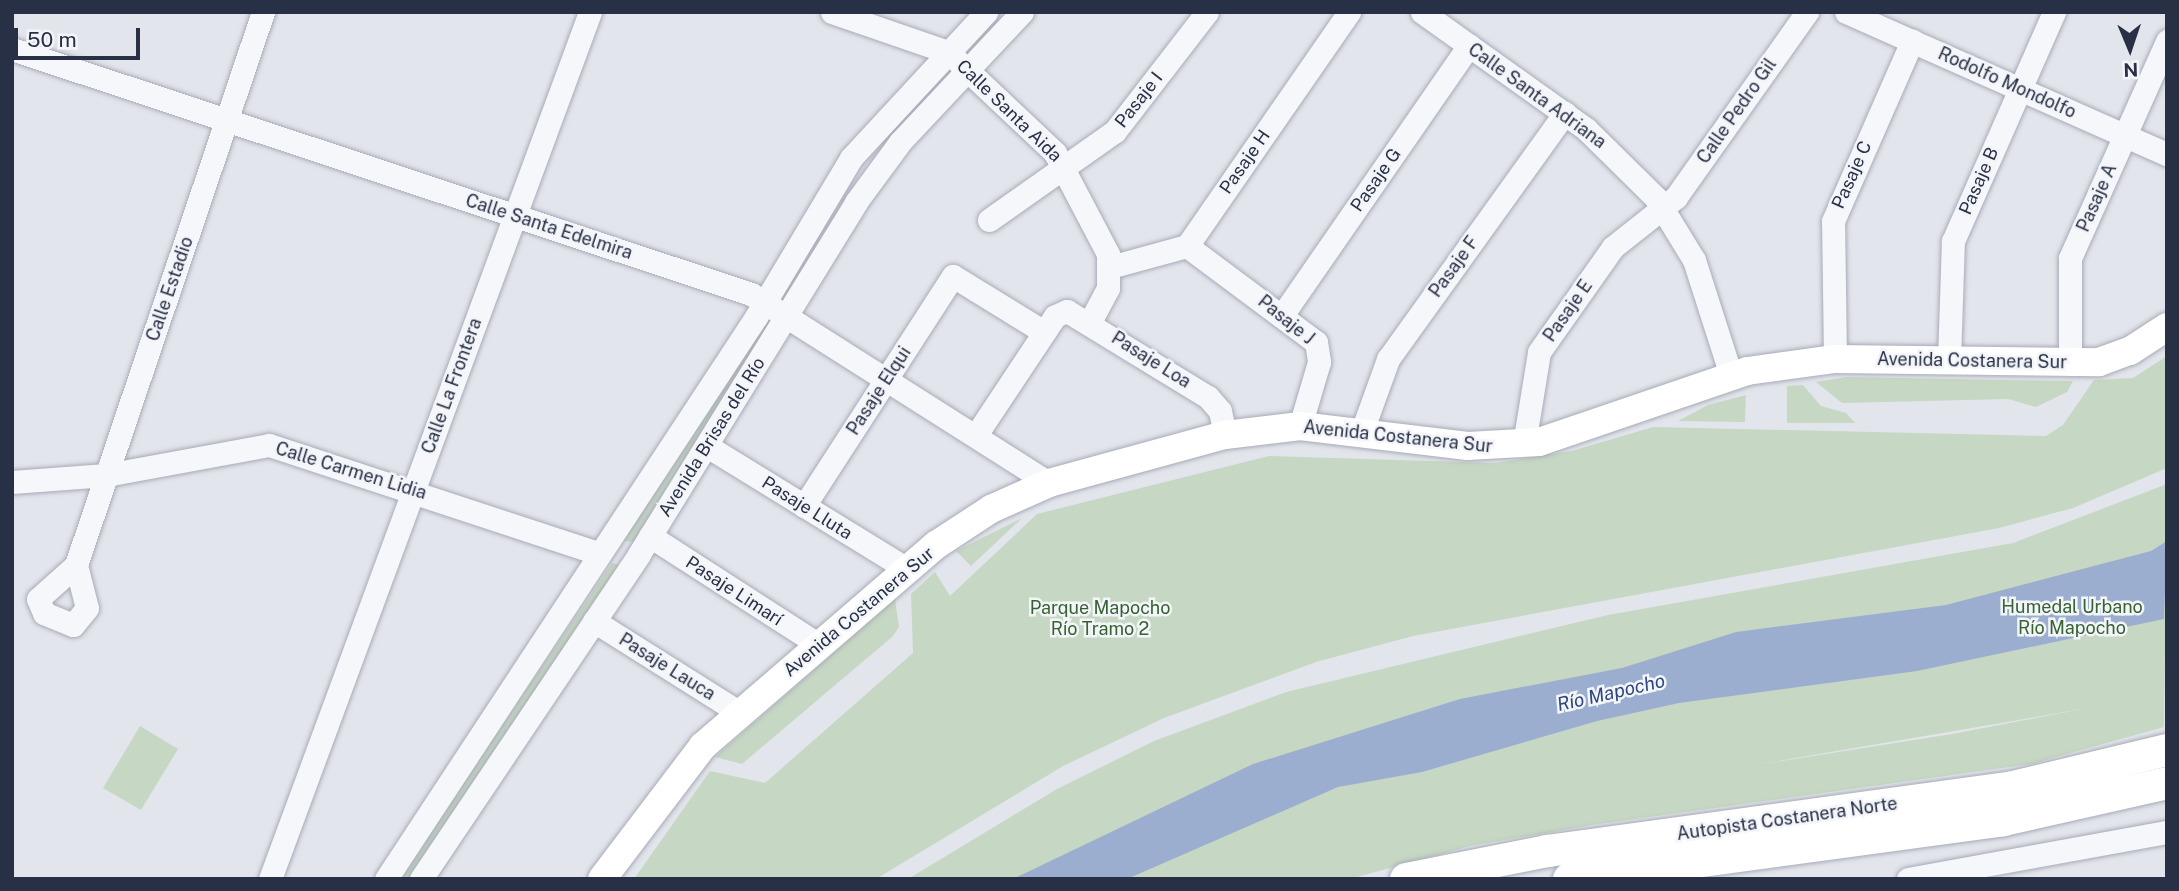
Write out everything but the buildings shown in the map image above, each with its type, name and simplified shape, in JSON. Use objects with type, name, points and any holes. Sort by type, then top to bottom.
[{"type":"highway","name":"Autopista Costanera Norte","points":[[1406,879],[1548,851],[2002,789],[2167,750]]},
{"type":"highway","name":"Autopista Costanera Norte","points":[[1569,879],[2003,820],[2166,783]]},
{"type":"main road","name":"Avenida Costanera Sur","points":[[602,879],[680,770],[740,713],[907,569],[972,520],[1049,483],[1225,435],[1300,426],[1362,431],[1468,446],[1524,444],[1731,375],[1835,359],[2070,364],[2115,358],[2167,327]]},
{"type":"street","name":"Calle Estadio","points":[[76,565],[263,12]]},
{"type":"street","name":"Calle La Frontera","points":[[270,879],[590,12]]},
{"type":"street","name":"Calle Santa Aida","points":[[832,12],[948,51],[969,70],[1065,165],[1110,267]]},
{"type":"street","name":"Avenida Brisas del Río","points":[[386,879],[765,300],[851,158],[986,12]]},
{"type":"street","name":"Avenida Brisas del Río","points":[[421,879],[650,536],[879,170],[1022,12]]},
{"type":"street","name":"Pasaje I","points":[[989,220],[1122,124],[1206,12]]},
{"type":"street","name":"Pasaje H","points":[[1187,246],[1349,12]]},
{"type":"street","name":"Calle Santa Adriana","points":[[1422,12],[1565,113],[1626,164],[1665,209],[1698,269],[1731,375]]},
{"type":"street","name":"Calle Pedro Gil","points":[[1665,209],[1807,12]]},
{"type":"street","name":"Rodolfo Mondolfo","points":[[1846,12],[2167,154]]},
{"type":"street","name":"Pasaje B","points":[[1949,360],[1954,241],[2054,12]]},
{"type":"street","name":"Pasaje C","points":[[1835,359],[1833,220],[1912,41]]},
{"type":"street","name":"Pasaje A","points":[[2070,364],[2069,264],[2167,41]]},
{"type":"street","name":"Pasaje G","points":[[1283,314],[1469,45]]},
{"type":"street","name":"Calle Santa Edelmira","points":[[12,48],[765,300],[978,432],[1049,483]]},
{"type":"street","name":"Pasaje F","points":[[1362,431],[1388,359],[1565,113]]},
{"type":"street","name":"Pasaje E","points":[[1524,444],[1539,352],[1613,247],[1665,209]]},
{"type":"street","points":[[1090,322],[1108,288],[1110,267],[1187,246]]},
{"type":"street","name":"Pasaje J","points":[[1187,246],[1312,337],[1320,355],[1300,426]]},
{"type":"street","name":"Pasaje Loa","points":[[953,276],[1050,324],[1068,311],[1090,322],[1208,397],[1220,411],[1225,435]]},
{"type":"street","name":"Pasaje Elqui","points":[[804,506],[953,276]]},
{"type":"street","points":[[978,432],[1050,324]]},
{"type":"street","name":"Calle Carmen Lidia","points":[[12,482],[106,475],[269,445],[414,490],[600,554]]},
{"type":"street","name":"Pasaje Lluta","points":[[707,446],[907,569]]},
{"type":"street","name":"Pasaje Limarí","points":[[650,536],[819,645]]},
{"type":"street","name":"Pasaje Lauca","points":[[594,621],[740,713]]},
{"type":"street","points":[[1908,879],[2167,832]]},
{"type":"green space","points":[[763,316],[774,317],[634,542],[624,541]]},
{"type":"green space","name":"Parque Mapocho Río Tramo 2","points":[[2167,356],[2167,468],[2073,508],[1999,528],[1413,636],[1316,662],[1164,718],[1063,766],[876,879],[634,879],[710,771],[765,783],[913,653],[911,594],[935,572],[950,596],[1037,514],[1269,456],[1495,463],[1572,451],[1653,427],[2046,436],[2063,425],[2094,380],[2133,378]]},
{"type":"green space","points":[[1847,377],[2073,381],[2067,392],[2036,407],[2008,399],[1842,403],[1816,382]]},
{"type":"green space","points":[[1803,385],[1821,406],[1846,413],[1855,423],[1787,423],[1787,386]]},
{"type":"green space","points":[[1746,395],[1745,422],[1678,421],[1708,405]]},
{"type":"green space","name":"Humedal Urbano Río Mapocho","points":[[2167,484],[2164,727],[2031,764],[1592,825],[1470,846],[1350,879],[908,879],[1057,789],[1154,741],[1286,692],[1608,615],[2013,543]],"holes":[[[2093,707],[1952,734],[1749,766]]]},
{"type":"green space","points":[[1022,518],[971,566],[956,551]]},
{"type":"green space","points":[[612,563],[624,566],[417,879],[399,879]]},
{"type":"green space","points":[[895,599],[899,627],[892,637],[742,764],[715,757]]},
{"type":"green space","points":[[140,726],[178,749],[141,810],[103,788]]},
{"type":"water","name":"Río Mapocho","points":[[2167,541],[2164,619],[1917,671],[1679,703],[1597,721],[1422,772],[1338,787],[1127,879],[1013,879],[1253,764],[1460,699],[1622,668],[1736,632],[1946,605],[2151,551]]}]
